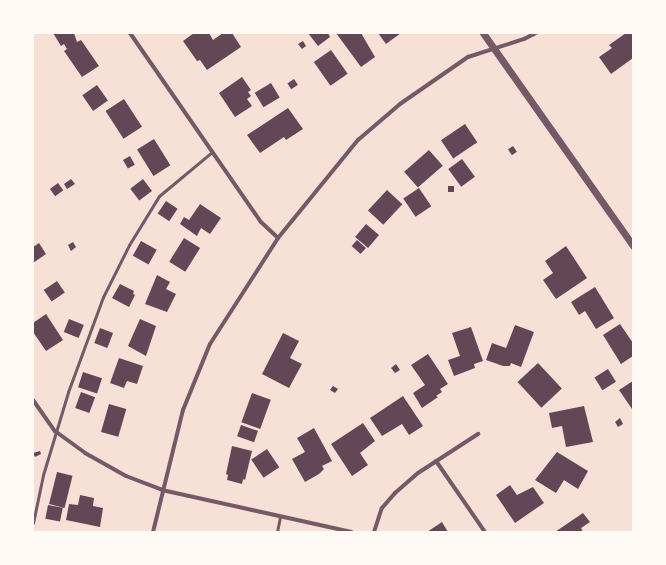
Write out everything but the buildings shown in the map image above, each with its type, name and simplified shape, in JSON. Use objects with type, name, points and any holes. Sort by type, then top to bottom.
[{"type":"street","points":[[130,33],[261,222],[278,238]]},
{"type":"street","points":[[483,33],[633,246]]},
{"type":"street","points":[[153,532],[162,490],[183,410],[210,344],[278,238],[358,140],[400,104],[468,57],[536,33]]},
{"type":"street","points":[[33,400],[56,431],[84,453],[126,476],[162,490],[351,532]]},
{"type":"street","points":[[374,532],[382,508],[395,493],[436,461],[478,434]]},
{"type":"street","points":[[436,461],[485,532]]},
{"type":"lane","points":[[33,523],[56,431],[103,297],[129,246],[159,196],[212,152]]},
{"type":"lane","points":[[277,532],[280,516]]}]
